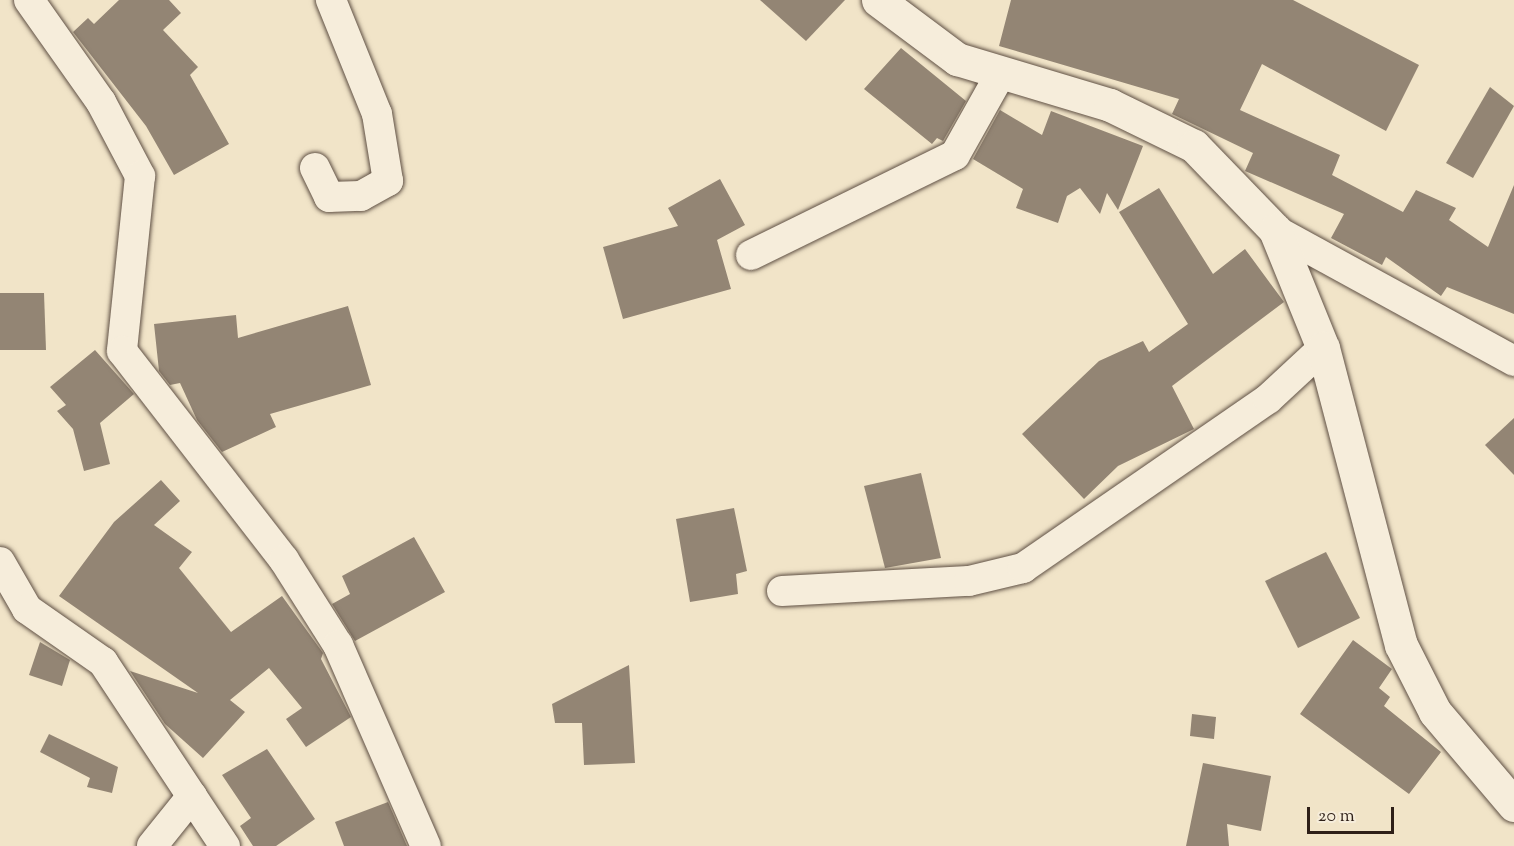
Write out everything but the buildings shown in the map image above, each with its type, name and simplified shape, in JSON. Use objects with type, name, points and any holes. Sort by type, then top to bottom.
[{"type":"street","points":[[29,0],[101,102],[140,176],[122,351],[284,560],[338,645],[426,846]]},
{"type":"street","points":[[315,168],[329,197],[361,196],[388,181],[377,114],[331,0]]},
{"type":"street","points":[[878,0],[957,59],[1110,105],[1194,146],[1275,230],[1514,361]]},
{"type":"street","points":[[751,255],[955,155],[1001,73]]},
{"type":"street","points":[[1275,230],[1323,348],[1401,645],[1435,712],[1514,806]]},
{"type":"street","points":[[782,591],[969,581],[1023,568],[1268,399],[1323,348]]},
{"type":"street","points":[[0,562],[14,608],[103,662],[225,846]]},
{"type":"street","points":[[152,846],[192,796]]}]
